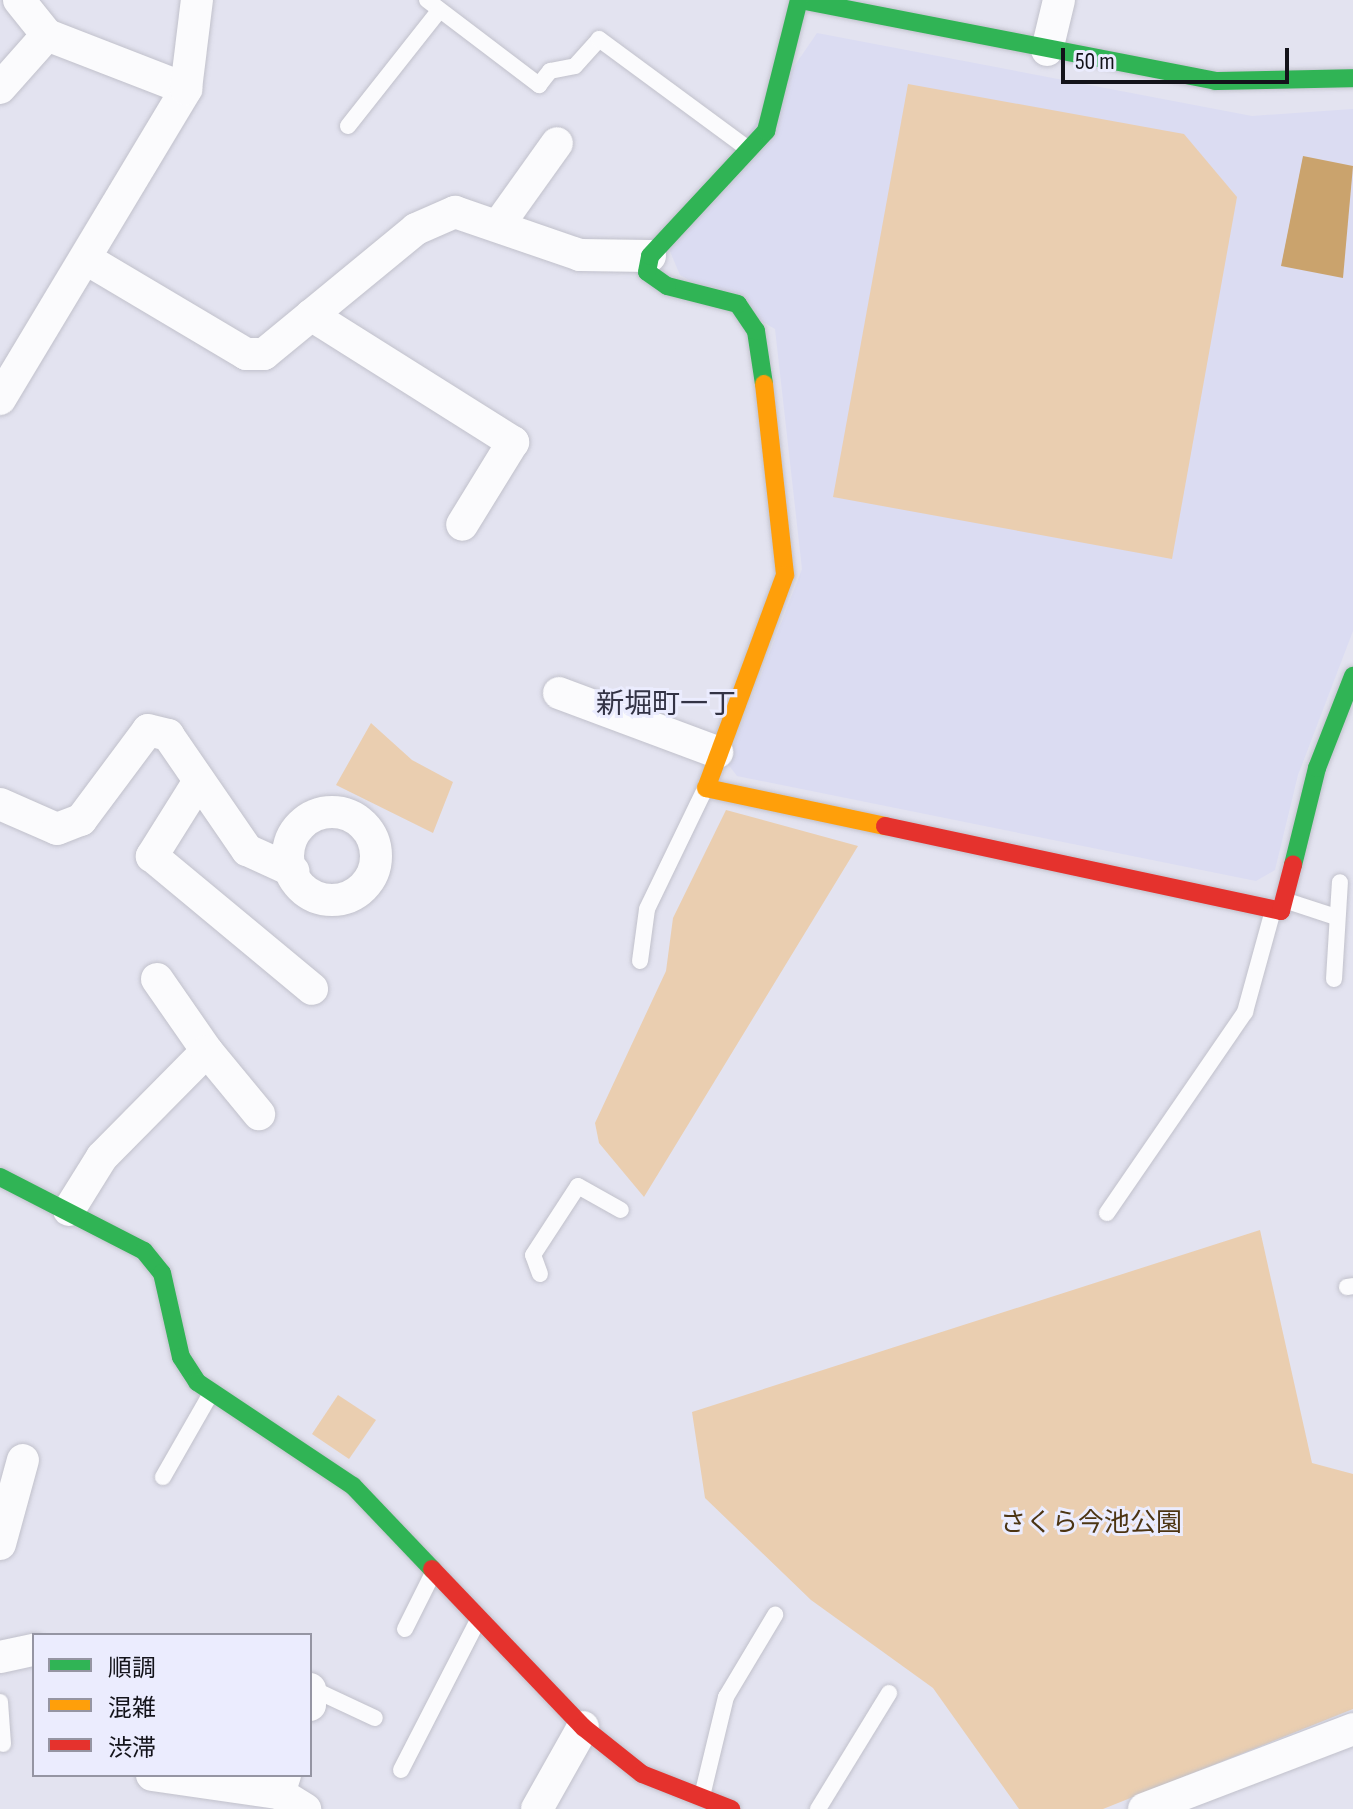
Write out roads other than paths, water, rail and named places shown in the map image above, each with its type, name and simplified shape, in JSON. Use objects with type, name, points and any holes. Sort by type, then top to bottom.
[{"type":"street","points":[[19,0],[47,35],[186,89]]},
{"type":"street","points":[[0,399],[88,260],[186,89],[197,0]]},
{"type":"street","points":[[1353,78],[1215,81],[1047,50],[905,11],[800,0],[766,131],[650,256],[647,272],[667,286],[738,304],[756,331],[787,545],[785,575],[706,788],[1278,904],[1317,768],[1353,676]]},
{"type":"street","points":[[1047,50],[1059,0]]},
{"type":"street","points":[[0,88],[47,35]]},
{"type":"street","points":[[500,223],[557,143]]},
{"type":"street","points":[[88,260],[246,354],[264,354],[416,229],[455,212],[500,223],[580,255],[650,256]]},
{"type":"street","points":[[311,315],[513,442],[462,525]]},
{"type":"street","points":[[559,693],[717,752]]},
{"type":"street","points":[[0,804],[57,829],[81,820],[148,730],[168,735],[247,850],[293,871]]},
{"type":"street","points":[[199,781],[152,856],[312,989]]},
{"type":"street","points":[[157,979],[207,1051],[259,1114]]},
{"type":"street","points":[[69,1210],[102,1157],[207,1051]]},
{"type":"street","points":[[1,1179],[69,1210],[144,1251],[162,1273],[181,1357],[211,1393],[353,1486],[482,1613],[583,1727],[642,1774],[731,1809]]},
{"type":"street","points":[[0,1544],[23,1460]]},
{"type":"street","points":[[0,1657],[32,1650]]},
{"type":"street","points":[[537,1809],[583,1727]]},
{"type":"street","points":[[1144,1809],[1353,1729]]},
{"type":"street","points":[[168,1777],[290,1792]]},
{"type":"lane","points":[[348,126],[432,4],[539,85],[550,71],[575,66],[599,39],[749,150]]},
{"type":"lane","points":[[640,961],[647,909],[706,788]]},
{"type":"lane","points":[[1334,979],[1340,882]]},
{"type":"lane","points":[[1107,1213],[1245,1012],[1278,904],[1336,917]]},
{"type":"lane","points":[[540,1274],[533,1255],[578,1186],[621,1210]]},
{"type":"lane","points":[[163,1477],[211,1393]]},
{"type":"lane","points":[[405,1629],[436,1568]]},
{"type":"lane","points":[[401,1770],[482,1613]]},
{"type":"lane","points":[[702,1798],[726,1697],[775,1615]]},
{"type":"lane","points":[[818,1809],[889,1693]]},
{"type":"lane","points":[[312,1695],[375,1718]]},
{"type":"lane","points":[[0,1702],[3,1744]]},
{"type":"district","name":"新堀町一丁","points":[[666,705]]},
{"type":"park label","name":"さくら今池公園","points":[[1091,1524]]}]
